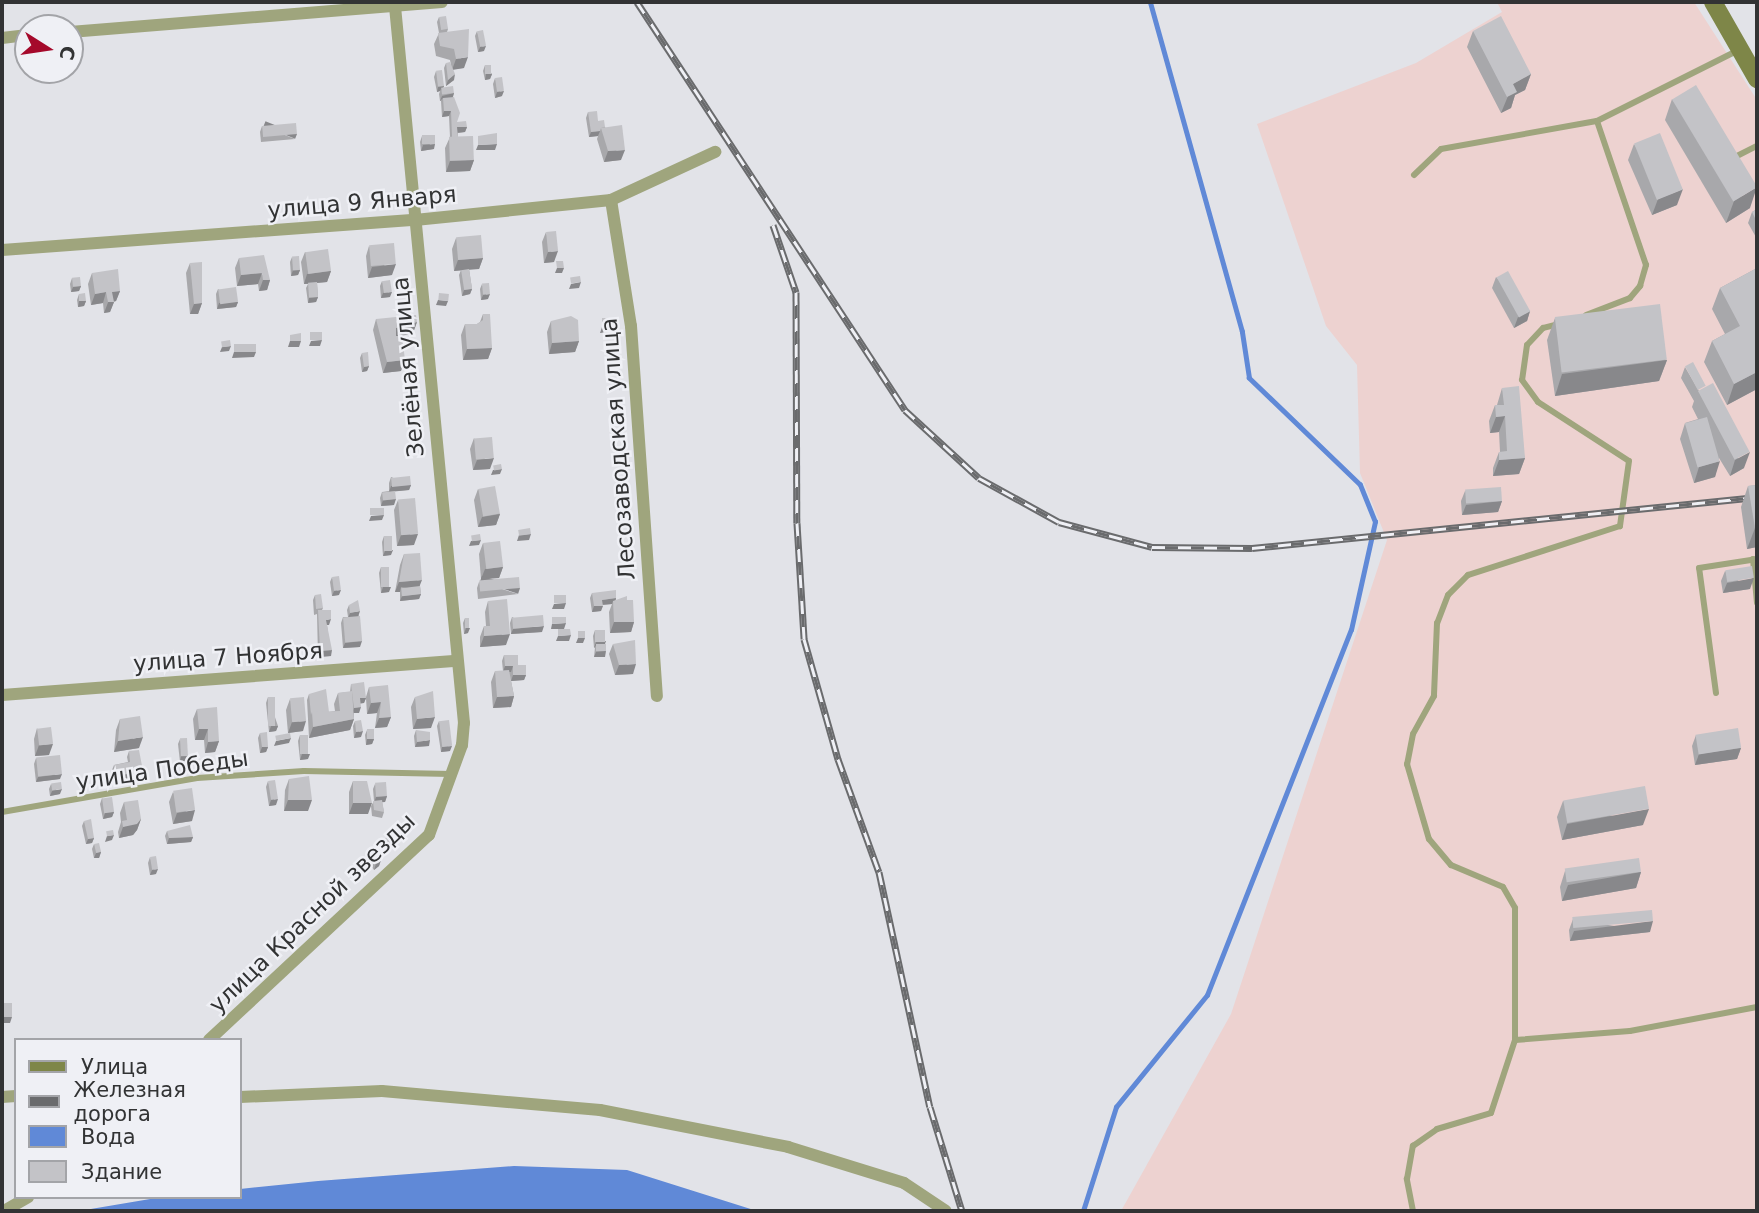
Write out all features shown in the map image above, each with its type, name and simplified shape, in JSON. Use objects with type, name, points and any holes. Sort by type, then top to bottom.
[{"type":"street","points":[[84,31],[442,2]]},
{"type":"street","points":[[1713,2],[1757,79]]},
{"type":"street","name":"Зелёная улица","points":[[394,7],[464,723]]},
{"type":"street","name":"улица 9 Января","points":[[2,250],[415,220],[611,200],[715,152]]},
{"type":"street","name":"Лесозаводская улица","points":[[611,200],[631,326],[657,696]]},
{"type":"street","name":"улица 7 Ноября","points":[[2,695],[457,661]]},
{"type":"street","name":"улица Красной звезды","points":[[211,1038],[429,835],[453,774],[464,723]]},
{"type":"street","points":[[242,1097],[382,1091],[600,1110],[788,1147],[904,1183],[946,1211]]},
{"type":"street","points":[[4,1211],[25,1199]]},
{"type":"lane","points":[[1413,175],[1441,149],[1523,131],[1597,121],[1741,50]]},
{"type":"lane","points":[[1578,318],[1630,298],[1645,276],[1646,265],[1597,121]]},
{"type":"lane","points":[[1731,159],[1757,146]]},
{"type":"lane","points":[[1413,1211],[1407,1179],[1413,1146],[1437,1129],[1491,1114],[1515,1040],[1515,908],[1503,887],[1451,865],[1429,839],[1407,764],[1413,734],[1434,696],[1437,623],[1448,596],[1468,575],[1620,526],[1629,461],[1538,402],[1522,380],[1527,345],[1543,328],[1567,321]]},
{"type":"lane","points":[[1716,693],[1699,568],[1755,559],[1757,603]]},
{"type":"lane","name":"улица Победы","points":[[2,812],[197,778],[304,771],[385,776],[453,774]]},
{"type":"lane","points":[[1515,1040],[1630,1031],[1757,1007]]},
{"type":"shaded area","points":[[1497,2],[1694,2],[1757,100],[1757,1211],[1121,1211],[1231,1014],[1387,540],[1360,473],[1357,365],[1326,326],[1257,124],[1416,63],[1502,12]]},
{"type":"water","points":[[514,1166],[627,1170],[757,1211],[79,1211],[150,1199],[242,1199],[242,1189]]},
{"type":"building","points":[[446,16],[448,29],[441,30],[439,17]]},
{"type":"building","points":[[1501,16],[1531,74],[1513,84],[1517,92],[1507,97],[1473,31]]},
{"type":"building","points":[[469,29],[468,57],[456,59],[454,49],[440,46],[438,33]]},
{"type":"building","points":[[483,30],[486,46],[480,47],[477,31]]},
{"type":"building","points":[[450,62],[455,74],[448,80],[446,63]]},
{"type":"building","points":[[485,65],[491,65],[491,74],[485,74]]},
{"type":"building","points":[[442,70],[444,86],[438,87],[436,71]]},
{"type":"building","points":[[502,77],[504,91],[497,92],[495,78]]},
{"type":"building","points":[[1696,85],[1757,187],[1733,201],[1672,99]]},
{"type":"building","points":[[453,86],[454,93],[442,95],[441,88]]},
{"type":"building","points":[[454,97],[460,113],[457,122],[466,121],[467,127],[457,127],[458,137],[452,137],[451,111],[444,111],[443,98]]},
{"type":"building","points":[[597,111],[598,121],[604,120],[605,127],[591,132],[588,112]]},
{"type":"building","points":[[296,123],[297,134],[263,137],[262,126]]},
{"type":"building","points":[[622,125],[625,150],[608,151],[601,128]]},
{"type":"building","points":[[497,133],[497,144],[478,145],[478,136]]},
{"type":"building","points":[[1660,133],[1683,190],[1657,200],[1634,143]]},
{"type":"building","points":[[422,135],[435,135],[435,144],[422,144]]},
{"type":"building","points":[[473,136],[474,160],[450,161],[449,137]]},
{"type":"building","points":[[1757,209],[1757,222],[1752,212]]},
{"type":"building","points":[[556,231],[558,251],[548,252],[546,232]]},
{"type":"building","points":[[481,235],[483,258],[458,260],[456,237]]},
{"type":"building","points":[[394,243],[396,264],[371,266],[369,245]]},
{"type":"building","points":[[328,249],[331,271],[308,274],[305,252]]},
{"type":"building","points":[[264,255],[270,280],[263,280],[262,273],[241,275],[239,258]]},
{"type":"building","points":[[292,256],[299,256],[300,270],[293,270]]},
{"type":"building","points":[[556,261],[563,261],[564,268],[557,268]]},
{"type":"building","points":[[202,262],[202,303],[194,304],[190,263]]},
{"type":"building","points":[[1757,268],[1757,372],[1734,384],[1712,341],[1740,326],[1720,288]]},
{"type":"building","points":[[118,269],[120,291],[112,292],[114,302],[108,302],[106,292],[95,294],[92,273]]},
{"type":"building","points":[[469,269],[472,289],[464,290],[461,270]]},
{"type":"building","points":[[1508,271],[1530,311],[1519,318],[1497,277]]},
{"type":"building","points":[[580,276],[581,282],[571,283],[570,278]]},
{"type":"building","points":[[80,277],[81,286],[73,287],[72,278]]},
{"type":"building","points":[[390,280],[392,292],[384,293],[382,281]]},
{"type":"building","points":[[317,282],[318,297],[309,298],[308,283]]},
{"type":"building","points":[[489,283],[490,294],[483,295],[482,284]]},
{"type":"building","points":[[236,287],[238,302],[220,304],[218,290]]},
{"type":"building","points":[[85,293],[86,301],[79,301],[79,294]]},
{"type":"building","points":[[439,293],[449,294],[448,301],[438,300]]},
{"type":"building","points":[[1660,304],[1667,360],[1562,373],[1555,317]]},
{"type":"building","points":[[483,314],[490,314],[492,348],[467,349],[465,324],[477,324],[483,320]]},
{"type":"building","points":[[416,315],[417,322],[396,328],[396,336],[402,336],[405,360],[387,362],[376,319]]},
{"type":"building","points":[[571,316],[578,320],[579,341],[552,343],[551,321]]},
{"type":"building","points":[[602,318],[611,318],[611,327],[602,327]]},
{"type":"building","points":[[310,332],[322,332],[322,340],[310,340]]},
{"type":"building","points":[[301,333],[301,341],[290,341],[290,335]]},
{"type":"building","points":[[230,340],[231,346],[222,347],[221,341]]},
{"type":"building","points":[[234,344],[256,344],[256,352],[234,352]]},
{"type":"building","points":[[368,352],[369,366],[364,367],[362,353]]},
{"type":"building","points":[[1693,362],[1706,386],[1698,390],[1685,366]]},
{"type":"building","points":[[1713,383],[1750,452],[1735,460],[1698,391]]},
{"type":"building","points":[[1519,386],[1525,458],[1499,460],[1499,452],[1507,451],[1505,416],[1496,417],[1495,405],[1504,405],[1502,388]]},
{"type":"building","points":[[1707,417],[1720,461],[1698,468],[1685,423]]},
{"type":"building","points":[[492,437],[494,458],[476,459],[474,439]]},
{"type":"building","points":[[501,464],[502,469],[494,470],[493,466]]},
{"type":"building","points":[[410,476],[411,485],[392,487],[391,478]]},
{"type":"building","points":[[1757,485],[1757,527],[1755,528],[1748,486]]},
{"type":"building","points":[[495,486],[500,514],[483,517],[478,489]]},
{"type":"building","points":[[1501,487],[1502,501],[1466,503],[1465,490]]},
{"type":"building","points":[[395,491],[396,499],[383,501],[382,493]]},
{"type":"building","points":[[415,498],[418,534],[401,535],[398,499]]},
{"type":"building","points":[[370,508],[384,508],[384,515],[370,515]]},
{"type":"building","points":[[530,528],[531,534],[519,536],[518,530]]},
{"type":"building","points":[[480,534],[481,540],[472,541],[471,535]]},
{"type":"building","points":[[384,536],[392,536],[392,551],[384,551]]},
{"type":"building","points":[[500,541],[503,567],[486,569],[483,543]]},
{"type":"building","points":[[420,553],[422,580],[399,582],[404,554]]},
{"type":"building","points":[[1752,566],[1754,578],[1727,582],[1725,570]]},
{"type":"building","points":[[381,567],[389,567],[389,587],[381,587]]},
{"type":"building","points":[[339,576],[341,590],[334,591],[332,577]]},
{"type":"building","points":[[519,577],[520,588],[480,591],[479,580]]},
{"type":"building","points":[[420,586],[421,594],[402,596],[401,588]]},
{"type":"building","points":[[616,590],[616,598],[602,600],[603,606],[594,606],[592,593]]},
{"type":"building","points":[[321,594],[323,608],[316,609],[315,595]]},
{"type":"building","points":[[554,595],[566,595],[566,603],[554,603]]},
{"type":"building","points":[[627,596],[627,600],[633,600],[634,622],[614,622],[613,601]]},
{"type":"building","points":[[507,599],[510,634],[484,636],[484,626],[490,626],[488,601]]},
{"type":"building","points":[[358,600],[360,611],[350,613],[349,605]]},
{"type":"building","points":[[318,610],[331,610],[331,619],[326,620],[332,650],[320,651]]},
{"type":"building","points":[[543,615],[544,626],[513,629],[512,618]]},
{"type":"building","points":[[360,616],[362,641],[345,642],[343,617]]},
{"type":"building","points":[[552,617],[566,617],[566,623],[552,624]]},
{"type":"building","points":[[465,618],[469,618],[469,628],[465,628]]},
{"type":"building","points":[[558,629],[570,629],[571,635],[558,636]]},
{"type":"building","points":[[595,630],[605,630],[605,642],[595,642]]},
{"type":"building","points":[[578,631],[585,631],[585,638],[578,638]]},
{"type":"building","points":[[635,640],[636,664],[619,665],[613,644]]},
{"type":"building","points":[[596,644],[606,644],[606,651],[596,651]]},
{"type":"building","points":[[504,655],[518,655],[518,665],[526,665],[526,675],[513,675],[513,666],[505,666]]},
{"type":"building","points":[[509,670],[514,696],[497,697],[495,671]]},
{"type":"building","points":[[364,682],[366,698],[360,698],[361,707],[354,708],[351,684]]},
{"type":"building","points":[[388,685],[391,717],[379,718],[381,702],[371,703],[369,687]]},
{"type":"building","points":[[326,689],[329,712],[312,712],[311,715],[309,694]]},
{"type":"building","points":[[352,691],[354,719],[313,727],[312,712],[340,711],[338,693]]},
{"type":"building","points":[[433,691],[435,717],[417,719],[415,697]]},
{"type":"building","points":[[268,697],[275,697],[275,726],[268,726]]},
{"type":"building","points":[[304,697],[306,721],[292,722],[290,698]]},
{"type":"building","points":[[217,707],[219,741],[208,742],[208,729],[199,729],[197,709]]},
{"type":"building","points":[[140,716],[143,737],[118,741],[120,719]]},
{"type":"building","points":[[361,720],[363,731],[356,732],[355,721]]},
{"type":"building","points":[[449,720],[452,746],[442,747],[439,721]]},
{"type":"building","points":[[51,727],[53,744],[39,746],[37,729]]},
{"type":"building","points":[[1738,728],[1741,748],[1699,754],[1696,735]]},
{"type":"building","points":[[367,729],[374,729],[374,739],[367,739]]},
{"type":"building","points":[[416,730],[430,732],[430,740],[417,742]]},
{"type":"building","points":[[267,732],[268,747],[262,747],[260,733]]},
{"type":"building","points":[[290,733],[291,738],[276,741],[275,736]]},
{"type":"building","points":[[300,735],[308,735],[308,754],[300,754]]},
{"type":"building","points":[[180,738],[187,738],[188,756],[181,756]]},
{"type":"building","points":[[139,750],[143,771],[116,776],[114,765],[130,762],[129,751]]},
{"type":"building","points":[[60,755],[62,774],[38,776],[36,758]]},
{"type":"building","points":[[309,776],[312,800],[288,800],[289,779]]},
{"type":"building","points":[[275,780],[278,799],[271,800],[268,781]]},
{"type":"building","points":[[353,781],[367,781],[372,803],[353,803]]},
{"type":"building","points":[[61,782],[62,789],[52,790],[51,783]]},
{"type":"building","points":[[386,782],[387,796],[376,797],[375,783]]},
{"type":"building","points":[[1645,786],[1649,809],[1567,823],[1563,800]]},
{"type":"building","points":[[192,788],[195,810],[176,812],[173,791]]},
{"type":"building","points":[[112,797],[114,812],[104,813],[102,798]]},
{"type":"building","points":[[138,800],[141,819],[137,824],[123,827],[122,821],[127,820],[124,802]]},
{"type":"building","points":[[382,800],[384,812],[374,810],[373,801]]},
{"type":"building","points":[[91,819],[94,838],[88,839],[84,821]]},
{"type":"building","points":[[190,825],[193,837],[169,838],[167,831]]},
{"type":"building","points":[[113,830],[114,835],[107,836],[106,831]]},
{"type":"building","points":[[387,837],[391,842],[385,846],[382,841]]},
{"type":"building","points":[[99,843],[101,852],[96,853],[94,844]]},
{"type":"building","points":[[377,855],[381,860],[376,863],[372,859]]},
{"type":"building","points":[[156,856],[158,869],[152,870],[150,857]]},
{"type":"building","points":[[1639,858],[1641,872],[1567,882],[1565,868]]},
{"type":"building","points":[[1652,910],[1653,921],[1573,928],[1572,917]]},
{"type":"building","points":[[3,1003],[12,1003],[12,1017],[2,1017]]},
{"type":"waterway","points":[[1083,1211],[1116,1107],[1207,995],[1351,630],[1375,522],[1360,485],[1249,378],[1242,332],[1150,2]]},
{"type":"railway","points":[[637,2],[905,410],[979,478],[1059,522],[1152,547],[1252,548],[1757,497]]},
{"type":"railway","points":[[773,225],[796,292],[797,523],[804,639],[838,759],[879,872],[930,1107],[962,1211]]}]
